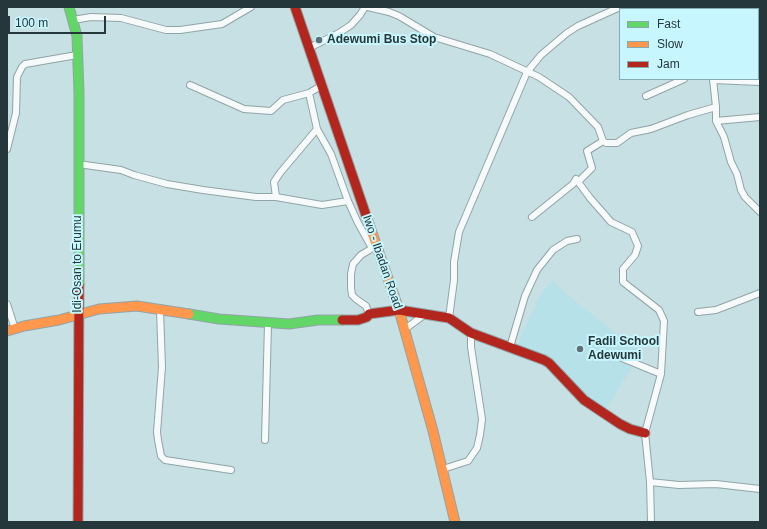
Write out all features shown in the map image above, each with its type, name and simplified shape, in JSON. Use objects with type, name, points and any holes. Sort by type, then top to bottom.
[{"type":"street","name":"Idi-Osan to Erumu","points":[[69,7],[77,36],[78,522]]},
{"type":"street","points":[[73,20],[91,17],[121,18],[166,30],[180,30],[222,24],[251,7]]},
{"type":"street","name":"Iwo - Ibadan Road","points":[[294,7],[309,48],[374,247],[405,329],[443,469],[455,522]]},
{"type":"street","points":[[309,48],[345,29],[367,7],[399,16],[434,37],[490,54],[539,77],[569,97],[598,127],[604,141],[609,143],[618,143],[631,133],[651,129],[688,115],[716,107]]},
{"type":"street","points":[[449,318],[454,280],[454,262],[459,232],[527,72],[541,55],[567,33],[578,26],[620,7]]},
{"type":"street","points":[[7,149],[16,113],[17,77],[22,67],[25,64],[77,55]]},
{"type":"street","points":[[646,96],[682,80]]},
{"type":"street","points":[[760,82],[713,80],[716,121],[724,137],[741,190],[745,197],[760,212]]},
{"type":"street","points":[[190,86],[244,109],[271,111],[283,100],[309,93],[321,86]]},
{"type":"street","points":[[309,93],[317,129],[331,154],[348,201],[358,223],[374,247],[361,255],[353,264],[351,274],[352,295],[366,306],[369,314]]},
{"type":"street","points":[[716,121],[760,117]]},
{"type":"street","points":[[276,197],[274,182],[317,129]]},
{"type":"street","points":[[576,179],[578,182],[592,168],[587,151],[604,141]]},
{"type":"street","points":[[78,164],[121,170],[167,184],[203,190],[256,197],[276,197],[322,205],[348,201]]},
{"type":"street","points":[[532,217],[573,184],[576,179]]},
{"type":"street","points":[[576,179],[611,222],[632,232],[638,246],[635,255],[623,269],[623,282],[659,310],[664,321],[661,374],[645,433],[650,482],[651,522]]},
{"type":"street","points":[[510,347],[525,296],[537,270],[554,250],[567,241],[577,239]]},
{"type":"street","points":[[698,312],[716,310],[760,293]]},
{"type":"street","points":[[7,304],[11,330],[99,309],[137,306],[219,319],[289,324],[318,320],[358,320],[367,317],[369,314],[399,310],[449,318],[471,332],[490,341],[544,360],[549,363],[584,400],[595,408],[630,429],[645,433]]},
{"type":"street","points":[[160,310],[162,367],[157,432],[162,456],[165,460],[231,470]]},
{"type":"street","points":[[405,329],[424,315]]},
{"type":"street","points":[[265,440],[268,323]]},
{"type":"street","points":[[443,469],[468,461],[477,448],[480,435],[482,419],[471,346],[471,332]]},
{"type":"street","points":[[622,358],[661,374]]},
{"type":"street","points":[[650,482],[679,485],[716,484],[760,489]]},
{"type":"shaded area","name":"Fadil School Adewumi","points":[[552,280],[565,293],[641,353],[605,410],[589,399],[544,360],[517,345],[540,296]]},
{"type":"traffic: fast","points":[[69,7],[77,36],[79,93],[79,285]]},
{"type":"traffic: fast","points":[[189,314],[219,319],[289,324],[318,320],[342,320]]},
{"type":"traffic: slow","points":[[370,227],[399,310],[433,431],[455,522]]},
{"type":"traffic: slow","points":[[7,331],[24,326],[59,320],[99,309],[137,306],[189,314]]},
{"type":"traffic: jam","points":[[295,7],[370,227]]},
{"type":"traffic: jam","points":[[78,522],[79,285]]},
{"type":"traffic: jam","points":[[342,320],[358,320],[367,317],[369,314],[399,310],[449,318],[471,333],[544,360],[549,363],[584,400],[620,424],[630,429],[645,433]]},
{"type":"place","name":"Adewumi Bus Stop","points":[[319,40]]},
{"type":"place","name":"Fadil School Adewumi","points":[[580,349]]}]
